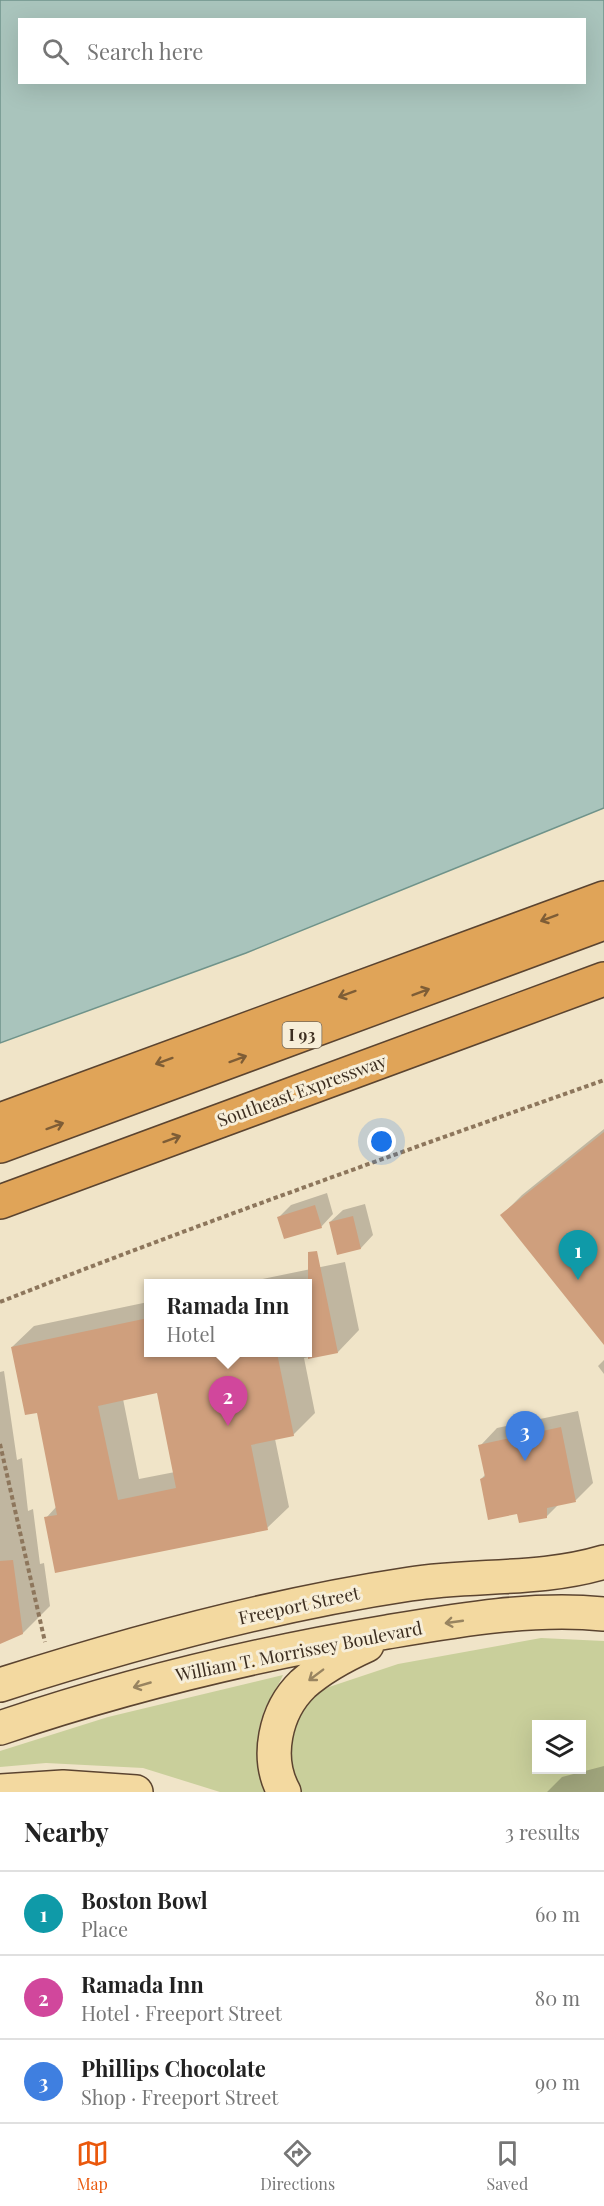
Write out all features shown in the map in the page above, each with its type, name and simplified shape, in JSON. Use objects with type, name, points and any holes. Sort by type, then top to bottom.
[{"type":"highway","name":"I 93","points":[[0,1120],[604,898]]},
{"type":"highway","name":"I 93","points":[[0,1146],[604,923]]},
{"type":"highway","name":"I 93","points":[[0,1178],[604,958]]},
{"type":"highway","name":"Southeast Expressway","points":[[0,1202],[604,979]]},
{"type":"main road","name":"Freeport Street","points":[[0,1685],[87,1657],[221,1622],[365,1592],[442,1580],[576,1570],[604,1562]]},
{"type":"main road","points":[[504,1616],[523,1611],[534,1603],[539,1592],[540,1574]]},
{"type":"main road","name":"William T. Morrissey Boulevard","points":[[0,1728],[99,1697],[258,1656],[405,1629],[504,1616],[571,1612],[604,1614]]},
{"type":"main road","points":[[284,1792],[279,1783],[274,1761],[274,1744],[279,1722],[289,1702],[303,1685],[328,1665],[405,1629]]},
{"type":"main road","points":[[87,1657],[99,1697]]},
{"type":"main road","points":[[0,1791],[63,1787],[136,1792]]},
{"type":"path","points":[[0,1302],[115,1256],[604,1080]]},
{"type":"path","points":[[0,1444],[51,1669]]},
{"type":"green space","points":[[541,1638],[604,1641],[604,1792],[299,1792],[286,1761],[292,1718],[314,1692],[398,1664]]},
{"type":"green space","points":[[283,1675],[266,1706],[258,1736],[260,1774],[265,1792],[220,1792],[143,1768],[46,1763],[0,1767],[0,1751],[108,1717]]},
{"type":"water","points":[[0,0],[604,0],[604,808],[246,953],[0,1043]]},
{"type":"building","points":[[604,1132],[604,1345],[500,1215]]},
{"type":"building","points":[[315,1205],[322,1228],[284,1239],[277,1217]]},
{"type":"building","points":[[353,1216],[361,1249],[337,1255],[329,1222]]},
{"type":"building","points":[[317,1251],[338,1353],[308,1359],[312,1357],[312,1279],[308,1279],[308,1252]]},
{"type":"building","points":[[144,1319],[144,1357],[278,1357],[294,1436],[251,1445],[268,1530],[55,1573],[44,1517],[57,1515],[37,1413],[25,1415],[11,1347]],"holes":[[[157,1393],[176,1488],[118,1500],[98,1406]]]},
{"type":"building","points":[[561,1427],[576,1502],[547,1508],[547,1518],[519,1523],[517,1514],[488,1520],[480,1479],[485,1477],[478,1445]]},
{"type":"building","points":[[13,1560],[23,1634],[0,1644],[0,1561]]},
{"type":"place","name":"Boston Bowl","points":[[578,1280]]},
{"type":"place","name":"Ramada Inn","points":[[228,1426]]},
{"type":"place","name":"Phillips Chocolate","points":[[525,1461]]}]
